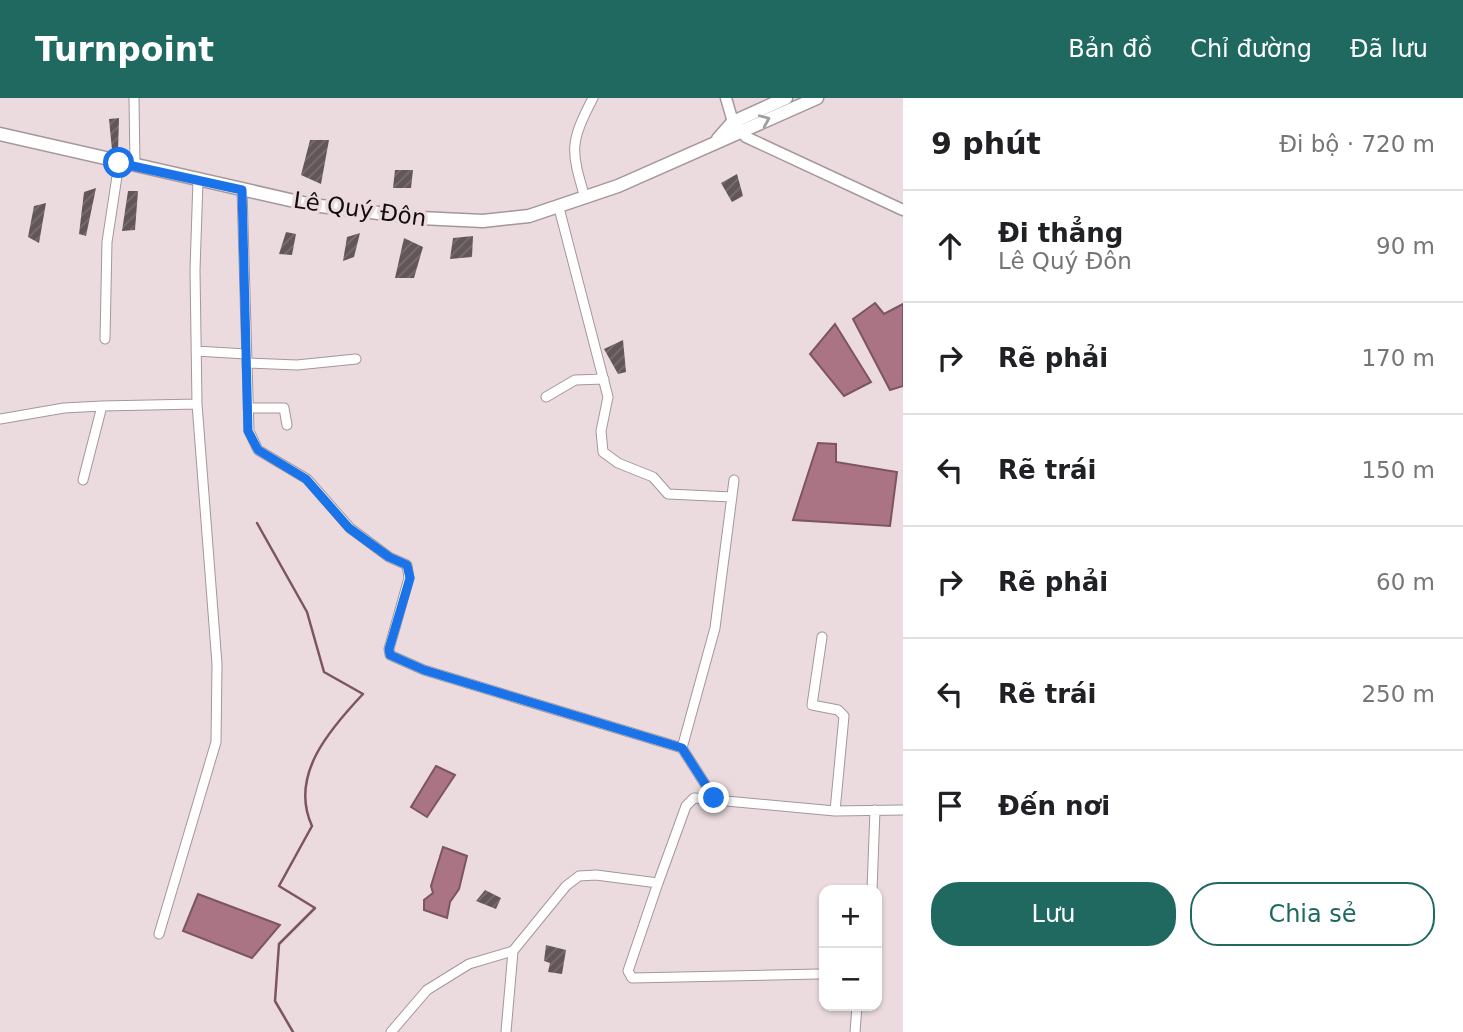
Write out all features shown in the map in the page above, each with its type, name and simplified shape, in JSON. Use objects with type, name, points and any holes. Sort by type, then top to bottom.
[{"type":"main road","name":"Lê Quý Đôn","points":[[0,134],[312,205],[456,221],[503,219],[559,208],[713,145],[736,127],[786,98]]},
{"type":"main road","name":"Lê Quý Đôn","points":[[736,127],[817,98]]},
{"type":"street","points":[[134,98],[135,166]]},
{"type":"street","points":[[585,198],[573,154],[576,130],[593,98]]},
{"type":"street","points":[[726,98],[736,127],[903,210]]},
{"type":"street","points":[[105,339],[107,242],[119,163]]},
{"type":"street","points":[[159,934],[216,743],[217,664],[197,404],[195,270],[198,180]]},
{"type":"street","points":[[242,190],[248,431],[258,450],[306,479],[349,528],[389,557],[407,565],[410,578],[389,649],[390,655],[424,670],[682,748],[714,798]]},
{"type":"street","points":[[559,208],[608,397],[601,443],[608,458],[653,477],[668,494],[732,497]]},
{"type":"street","points":[[196,351],[297,365],[356,359]]},
{"type":"street","points":[[546,397],[575,380],[604,379]]},
{"type":"street","points":[[0,419],[64,408],[102,405],[197,404]]},
{"type":"street","points":[[83,480],[102,405]]},
{"type":"street","points":[[248,408],[284,408],[287,425]]},
{"type":"street","points":[[682,748],[715,628],[734,480]]},
{"type":"street","points":[[822,638],[812,705],[838,710],[845,716],[835,811]]},
{"type":"street","points":[[818,974],[632,978],[628,971],[686,806],[694,798],[714,798],[835,811],[903,810]]},
{"type":"street","points":[[872,885],[874,810]]},
{"type":"street","points":[[506,1032],[513,951],[566,886],[579,876],[596,874],[658,883]]},
{"type":"street","points":[[391,1032],[427,990],[469,964],[513,951]]},
{"type":"street","points":[[855,1032],[857,1011]]},
{"type":"shaded area","points":[[875,303],[884,314],[903,304],[903,386],[890,390],[853,319]]},
{"type":"shaded area","points":[[835,324],[871,382],[844,396],[810,354]]},
{"type":"shaded area","points":[[818,443],[836,444],[836,462],[897,472],[890,526],[793,520]]},
{"type":"shaded area","points":[[436,766],[455,775],[427,817],[411,807]]},
{"type":"shaded area","points":[[443,847],[467,856],[459,889],[450,902],[447,918],[424,910],[424,900],[433,893],[431,886]]},
{"type":"shaded area","points":[[198,894],[280,925],[252,958],[183,931]]},
{"type":"building","points":[[119,118],[118,152],[112,150],[109,119]]},
{"type":"building","points":[[310,140],[329,140],[321,184],[301,175]]},
{"type":"building","points":[[395,170],[413,170],[411,188],[393,188]]},
{"type":"building","points":[[737,174],[743,196],[732,202],[721,183]]},
{"type":"building","points":[[96,188],[86,236],[79,234],[84,192]]},
{"type":"building","points":[[128,191],[138,191],[135,230],[122,231]]},
{"type":"building","points":[[46,203],[39,243],[28,237],[34,206]]},
{"type":"building","points":[[286,232],[296,234],[292,255],[279,254]]},
{"type":"building","points":[[360,233],[354,257],[343,261],[347,237]]},
{"type":"building","points":[[473,236],[472,257],[450,259],[453,238]]},
{"type":"building","points":[[404,238],[423,247],[414,278],[395,278]]},
{"type":"building","points":[[623,340],[626,372],[618,374],[604,349]]},
{"type":"building","points":[[485,890],[501,898],[496,909],[476,901]]},
{"type":"building","points":[[546,945],[566,950],[562,974],[548,972],[550,963],[544,961]]},
{"type":"waterway","points":[[257,523],[307,612],[324,672],[363,694],[337,723],[316,755],[305,789],[306,807],[312,826],[279,886],[315,908],[279,944],[275,1001],[293,1032]]},
{"type":"route","points":[[119,163],[242,190],[248,431],[258,450],[306,479],[349,528],[389,557],[407,565],[410,578],[389,649],[390,655],[424,670],[682,748],[714,798]]}]
